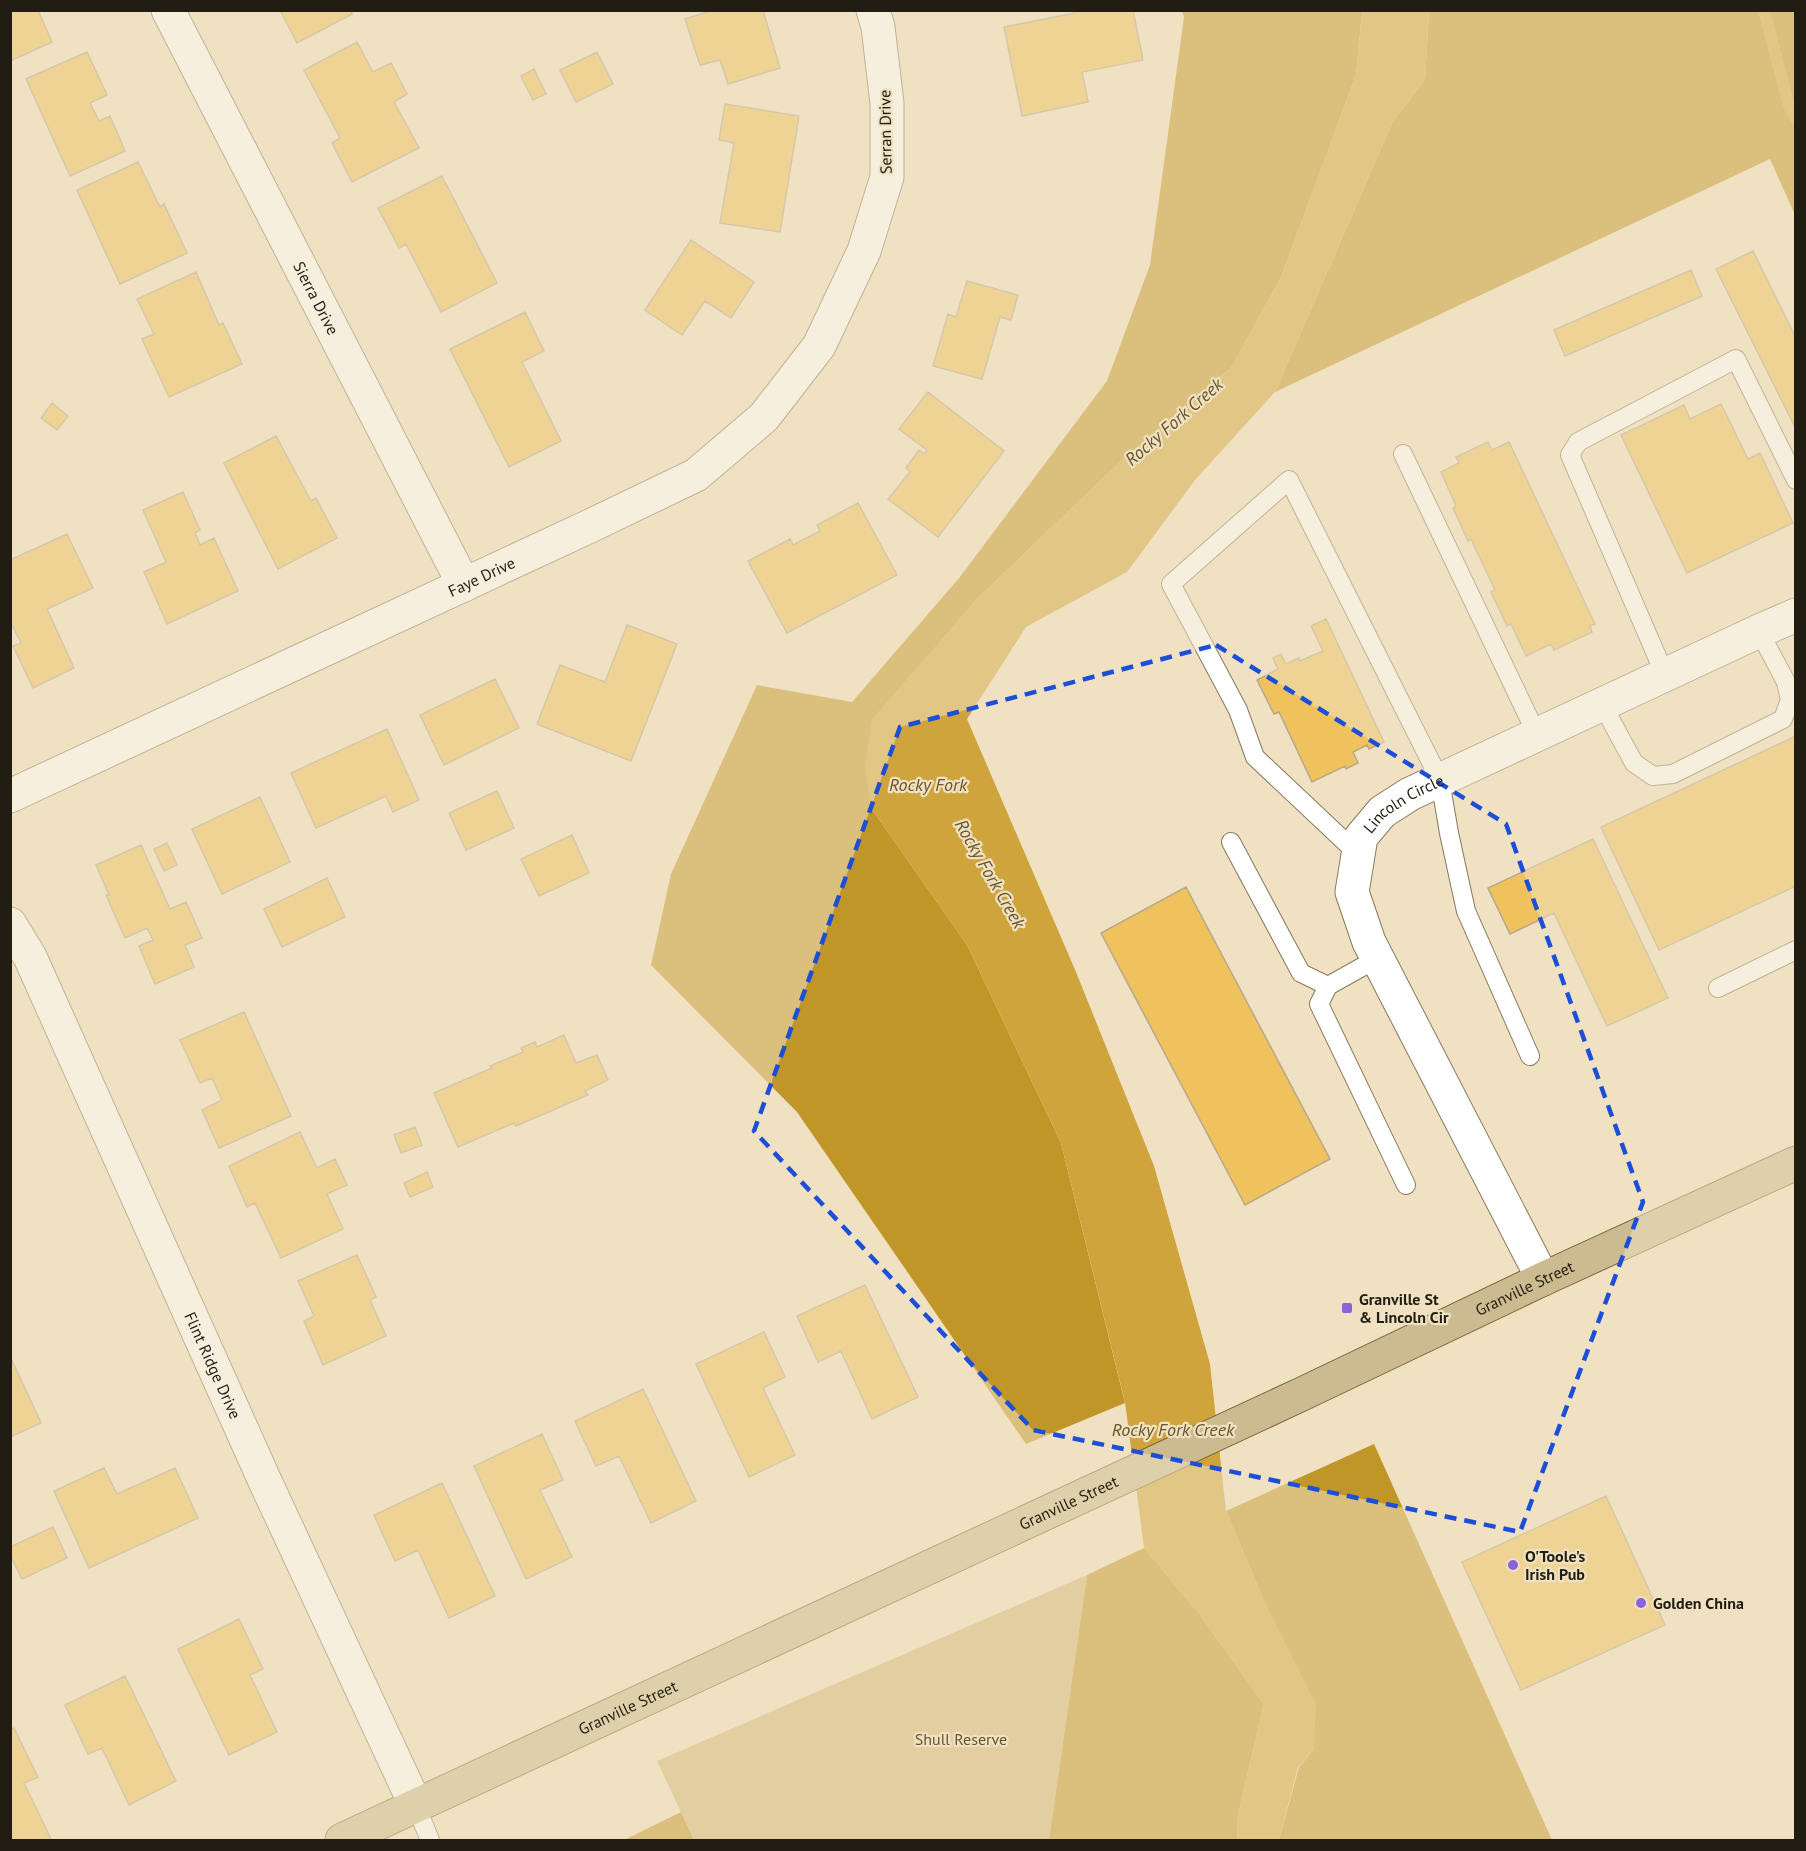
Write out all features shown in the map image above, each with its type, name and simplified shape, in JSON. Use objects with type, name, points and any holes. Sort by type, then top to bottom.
[{"type":"main road","name":"Granville Street","points":[[342,1840],[1796,1163]]},
{"type":"street","name":"Sierra Drive","points":[[168,10],[464,585]]},
{"type":"street","name":"Serran Drive","points":[[864,250],[888,177],[887,104],[878,27],[873,10]]},
{"type":"street","name":"Faye Drive","points":[[10,796],[696,475],[764,417],[819,346],[864,250]]},
{"type":"street","name":"Lincoln Circle","points":[[1543,1279],[1369,942],[1352,892],[1360,837],[1382,812],[1410,794],[1758,630],[1796,615]]},
{"type":"street","name":"Flint Ridge Drive","points":[[10,924],[30,957],[264,1479],[416,1806]]},
{"type":"lane","points":[[1665,675],[1569,454],[1578,442],[1736,359],[1796,480]]},
{"type":"lane","points":[[1403,454],[1536,735]]},
{"type":"lane","points":[[1358,854],[1255,757],[1238,710],[1171,584],[1289,480],[1440,780],[1466,911],[1530,1056]]},
{"type":"lane","points":[[1602,704],[1634,763],[1653,776],[1673,774],[1783,719],[1790,700],[1786,682],[1758,630]]},
{"type":"lane","points":[[1230,842],[1301,973],[1328,986]]},
{"type":"lane","points":[[1718,988],[1796,950]]},
{"type":"lane","points":[[1378,958],[1328,986],[1319,1004],[1406,1185]]},
{"type":"lane","points":[[416,1806],[430,1840]]},
{"type":"highlighted area","points":[[1216,645],[1506,824],[1643,1202],[1520,1532],[1033,1430],[754,1131],[900,727]]},
{"type":"green space","name":"Shull Reserve","points":[[1087,1575],[1049,1840],[694,1840],[657,1761]]},
{"type":"shaded area","points":[[1182,11],[1362,11],[1356,75],[1281,277],[1231,368],[1122,460],[978,598],[872,720],[871,808],[967,945],[1061,1143],[1125,1403],[1026,1444],[797,1112],[651,965],[671,874],[757,685],[852,702],[960,577],[1107,381],[1150,265],[1184,17]]},
{"type":"shaded area","points":[[1429,11],[1795,11],[1795,215],[1770,159],[1275,392],[1393,121],[1425,80]]},
{"type":"shaded area","points":[[1374,1444],[1552,1840],[1279,1840],[1299,1767],[1314,1749],[1262,1596],[1226,1511]]},
{"type":"shaded area","points":[[1144,1548],[1200,1615],[1264,1704],[1238,1815],[1237,1840],[1049,1840],[1087,1575]]},
{"type":"shaded area","points":[[681,1812],[694,1840],[624,1840]]},
{"type":"water","name":"Rocky Fork","points":[[1362,11],[1429,11],[1425,80],[1393,121],[1275,392],[1195,480],[1127,572],[1026,627],[967,719],[1076,972],[1154,1166],[1210,1364],[1226,1511],[1262,1596],[1316,1704],[1314,1749],[1298,1767],[1279,1840],[1237,1840],[1238,1815],[1264,1704],[1200,1615],[1144,1548],[1125,1402],[1061,1143],[967,945],[871,808],[865,765],[872,719],[978,598],[1122,460],[1231,368],[1281,277],[1356,75]]},
{"type":"building","points":[[10,10],[38,10],[52,42],[10,61]]},
{"type":"building","points":[[280,10],[351,10],[352,14],[297,43]]},
{"type":"building","points":[[713,10],[763,10],[780,68],[728,84],[720,60],[700,65],[685,19]]},
{"type":"building","points":[[1075,10],[1133,10],[1143,60],[1082,72],[1088,102],[1022,116],[1004,27],[1075,13]]},
{"type":"building","points":[[357,42],[373,72],[391,63],[407,94],[394,102],[419,148],[352,182],[332,143],[340,138],[304,70]]},
{"type":"building","points":[[87,52],[107,95],[90,103],[99,121],[110,116],[125,151],[70,176],[26,79]]},
{"type":"building","points":[[597,52],[613,84],[576,102],[560,70]]},
{"type":"building","points":[[534,69],[546,94],[533,100],[521,76]]},
{"type":"building","points":[[725,104],[799,116],[780,232],[720,223],[734,143],[719,140]]},
{"type":"building","points":[[138,162],[160,207],[164,204],[187,253],[120,284],[77,190]]},
{"type":"building","points":[[442,176],[497,283],[441,312],[406,244],[399,248],[378,208]]},
{"type":"building","points":[[691,240],[754,282],[731,318],[705,301],[682,335],[645,310]]},
{"type":"building","points":[[1753,251],[1796,338],[1796,429],[1716,269]]},
{"type":"building","points":[[1691,270],[1702,296],[1565,356],[1554,330]]},
{"type":"building","points":[[196,272],[219,325],[223,323],[242,364],[169,397],[142,339],[154,334],[137,299]]},
{"type":"building","points":[[967,281],[1018,295],[1011,320],[1000,317],[982,379],[933,366],[948,314],[956,317]]},
{"type":"building","points":[[525,312],[544,351],[522,362],[561,441],[509,467],[450,349]]},
{"type":"building","points":[[928,392],[1004,451],[938,537],[888,499],[910,472],[906,468],[919,450],[924,454],[927,450],[899,429]]},
{"type":"building","points":[[52,403],[68,416],[57,430],[41,418]]},
{"type":"building","points":[[1721,404],[1748,459],[1760,453],[1793,523],[1687,573],[1621,435],[1684,405],[1690,419]]},
{"type":"building","points":[[276,436],[311,501],[316,498],[337,538],[278,569],[224,463]]},
{"type":"building","points":[[1488,442],[1492,450],[1509,442],[1595,624],[1590,626],[1592,632],[1554,650],[1551,644],[1526,656],[1511,624],[1507,626],[1491,592],[1495,590],[1471,539],[1468,541],[1453,508],[1456,506],[1441,472],[1459,463],[1456,457]]},
{"type":"building","points":[[183,492],[200,530],[195,533],[200,545],[214,538],[238,591],[167,624],[144,572],[166,562],[143,510]]},
{"type":"building","points":[[858,503],[897,575],[787,633],[748,561],[790,539],[793,545],[820,531],[817,525]]},
{"type":"building","points":[[67,534],[93,588],[47,609],[74,668],[33,688],[13,646],[21,643],[10,621],[10,560]]},
{"type":"building","points":[[1326,619],[1384,742],[1369,749],[1367,745],[1353,752],[1358,763],[1346,769],[1345,766],[1312,782],[1279,712],[1274,714],[1257,680],[1278,669],[1273,658],[1281,654],[1286,664],[1299,658],[1300,661],[1323,651],[1311,626]]},
{"type":"building","points":[[627,625],[677,644],[631,761],[537,724],[560,665],[605,682]]},
{"type":"building","points":[[495,679],[519,728],[444,765],[420,715]]},
{"type":"building","points":[[387,729],[419,800],[393,812],[386,796],[316,828],[291,773]]},
{"type":"building","points":[[1796,736],[1796,886],[1659,950],[1601,827]]},
{"type":"building","points":[[497,791],[514,828],[466,850],[449,813]]},
{"type":"building","points":[[260,797],[290,862],[222,894],[192,829]]},
{"type":"building","points":[[572,835],[589,873],[539,896],[521,859]]},
{"type":"building","points":[[1593,839],[1668,998],[1607,1026],[1554,913],[1510,934],[1488,888]]},
{"type":"building","points":[[167,843],[177,865],[164,871],[154,849]]},
{"type":"building","points":[[141,845],[170,909],[186,902],[202,938],[185,945],[194,967],[155,984],[139,946],[153,940],[147,928],[125,938],[96,865]]},
{"type":"building","points":[[327,878],[345,917],[282,947],[264,909]]},
{"type":"building","points":[[1186,887],[1330,1159],[1245,1205],[1101,933]]},
{"type":"building","points":[[244,1012],[291,1116],[219,1148],[202,1110],[222,1100],[212,1078],[200,1083],[180,1040]]},
{"type":"building","points":[[564,1035],[576,1063],[597,1055],[608,1080],[585,1091],[588,1095],[516,1126],[514,1123],[458,1147],[434,1093],[523,1052],[521,1048],[535,1042],[537,1047]]},
{"type":"building","points":[[415,1127],[422,1145],[401,1153],[394,1135]]},
{"type":"building","points":[[300,1132],[317,1168],[335,1159],[347,1185],[327,1194],[343,1229],[281,1258],[255,1203],[247,1207],[229,1166]]},
{"type":"building","points":[[427,1172],[433,1187],[410,1197],[404,1183]]},
{"type":"building","points":[[357,1255],[376,1297],[370,1300],[386,1336],[323,1365],[304,1321],[314,1316],[298,1281]]},
{"type":"building","points":[[865,1285],[918,1397],[872,1419],[841,1351],[818,1362],[797,1316]]},
{"type":"building","points":[[764,1332],[785,1377],[763,1388],[795,1455],[749,1477],[696,1364]]},
{"type":"building","points":[[10,1356],[41,1423],[10,1437]]},
{"type":"building","points":[[643,1389],[696,1501],[651,1523],[619,1456],[596,1466],[575,1421]]},
{"type":"building","points":[[542,1434],[563,1480],[540,1490],[572,1557],[526,1579],[474,1466]]},
{"type":"building","points":[[104,1468],[117,1494],[175,1468],[198,1518],[89,1568],[54,1491]]},
{"type":"building","points":[[442,1483],[495,1596],[449,1618],[418,1550],[395,1561],[374,1515]]},
{"type":"building","points":[[1606,1496],[1665,1625],[1521,1690],[1462,1562]]},
{"type":"building","points":[[53,1527],[67,1558],[22,1579],[10,1555],[10,1547]]},
{"type":"building","points":[[239,1619],[263,1669],[250,1675],[277,1732],[229,1755],[178,1649]]},
{"type":"building","points":[[125,1676],[176,1781],[129,1805],[102,1748],[88,1754],[65,1705]]},
{"type":"building","points":[[14,1728],[38,1777],[24,1783],[51,1839],[49,1840],[10,1840],[10,1729]]},
{"type":"waterway","points":[[1764,10],[1789,106],[1796,119]]},
{"type":"place","name":"Granville St & Lincoln Cir","points":[[1347,1308]]},
{"type":"place","name":"O'Toole's Irish Pub","points":[[1513,1565]]},
{"type":"place","name":"Golden China","points":[[1641,1603]]},
{"type":"water label","name":"Rocky Fork Creek","points":[[1174,422]]},
{"type":"water label","name":"Rocky Fork Creek","points":[[990,874]]},
{"type":"water label","name":"Rocky Fork Creek","points":[[1173,1430]]}]
